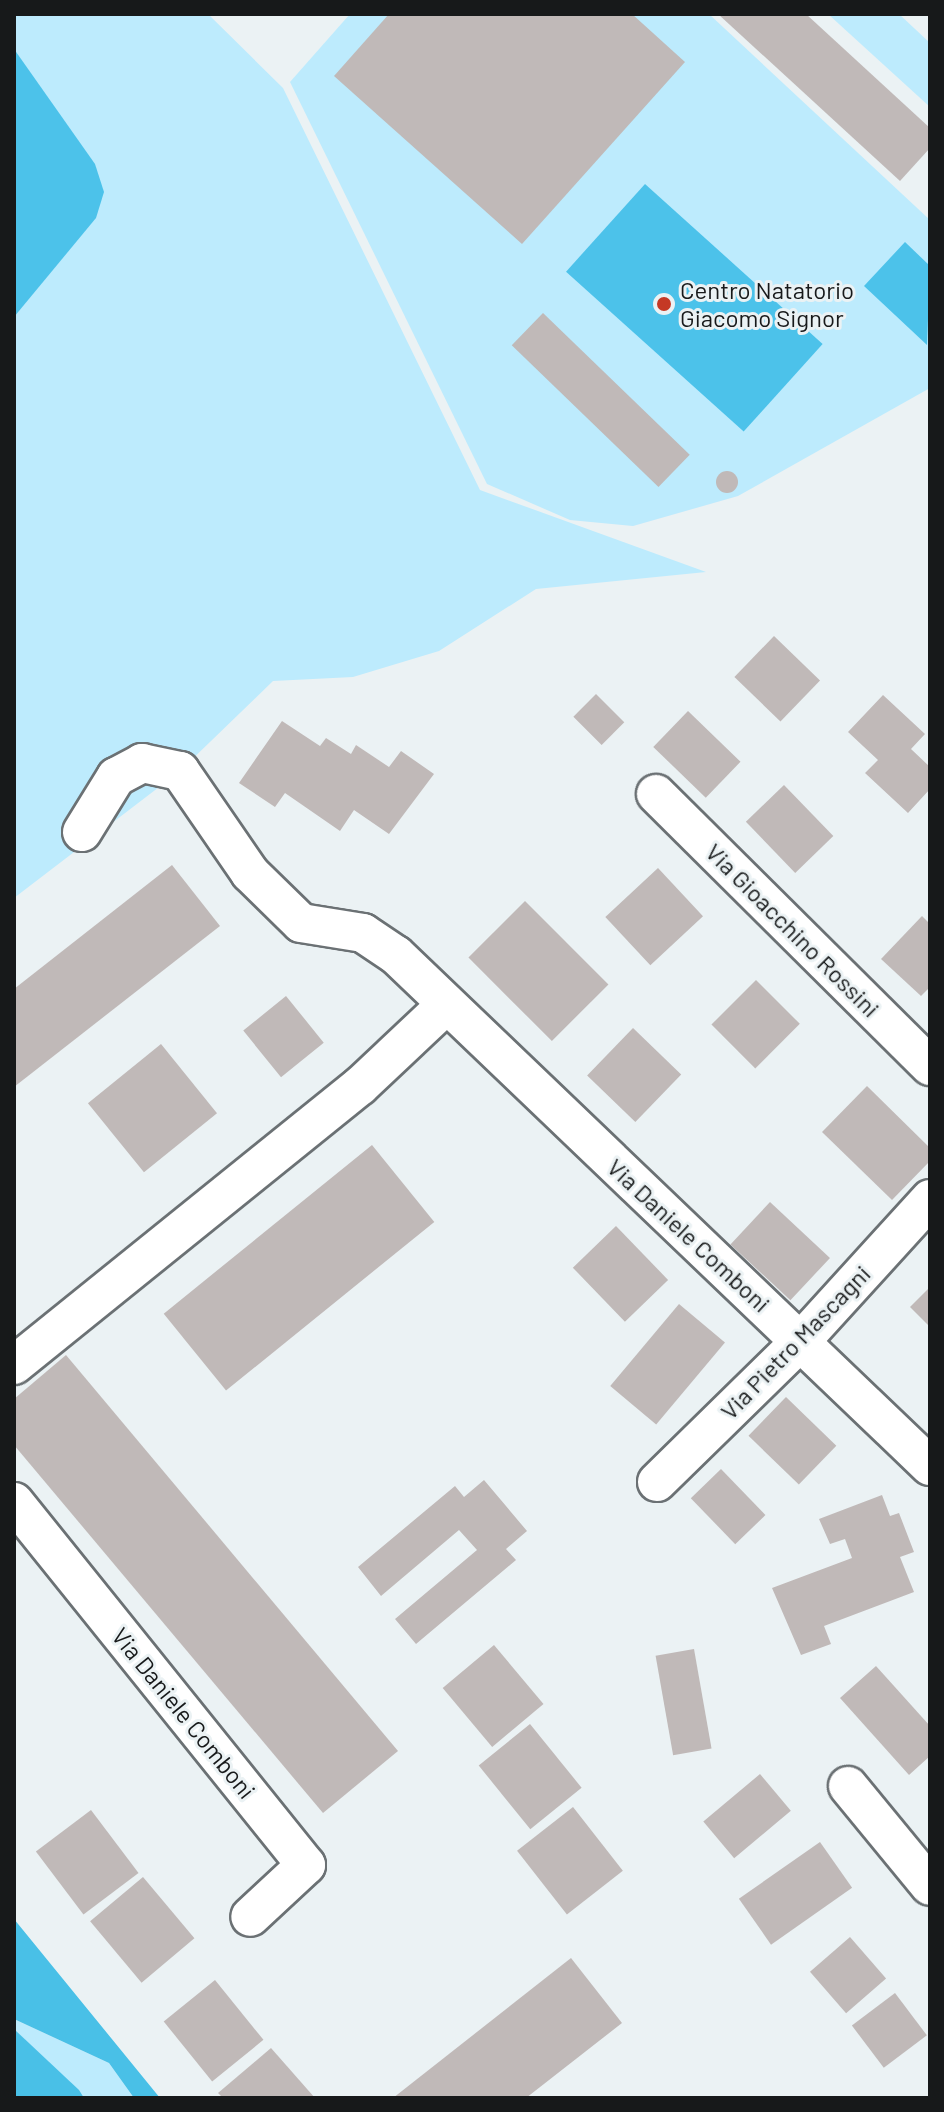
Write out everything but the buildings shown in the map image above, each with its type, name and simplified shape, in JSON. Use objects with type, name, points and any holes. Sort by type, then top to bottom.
[{"type":"street","name":"Via Daniele Comboni","points":[[82,832],[116,777],[142,763],[180,771],[250,873],[301,923],[363,933],[396,955],[930,1466]]},
{"type":"street","name":"Via Gioacchino Rossini","points":[[656,794],[930,1066]]},
{"type":"street","points":[[14,1365],[360,1086],[446,1005]]},
{"type":"street","name":"Via Pietro Mascagni","points":[[657,1482],[801,1341],[930,1199]]},
{"type":"street","name":"Via Daniele Comboni","points":[[14,1502],[306,1865],[250,1917]]},
{"type":"street","points":[[848,1786],[930,1886]]},
{"type":"shaded area","points":[[14,14],[208,14],[283,88],[480,490],[706,572],[536,589],[439,651],[353,677],[273,681],[180,771],[14,898]]},
{"type":"shaded area","name":"Centro Natatorio Giacomo Signor","points":[[350,14],[709,14],[930,220],[930,388],[738,496],[633,526],[570,520],[487,484],[290,82]]},
{"type":"shaded area","points":[[828,14],[899,14],[930,43],[930,107]]},
{"type":"shaded area","points":[[14,49],[95,164],[104,192],[96,218],[14,317]]},
{"type":"shaded area","points":[[645,184],[823,344],[744,432],[566,272]]},
{"type":"shaded area","points":[[905,242],[930,266],[927,345],[864,286]]},
{"type":"shaded area","points":[[14,1919],[160,2098],[134,2098],[109,2063],[14,2019]]},
{"type":"shaded area","points":[[14,2019],[109,2063],[134,2098],[84,2098],[14,2029]]},
{"type":"shaded area","points":[[14,2029],[79,2090],[84,2098],[14,2098]]},
{"type":"place","name":"Centro Natatorio Giacomo Signor","points":[[664,304]]}]
